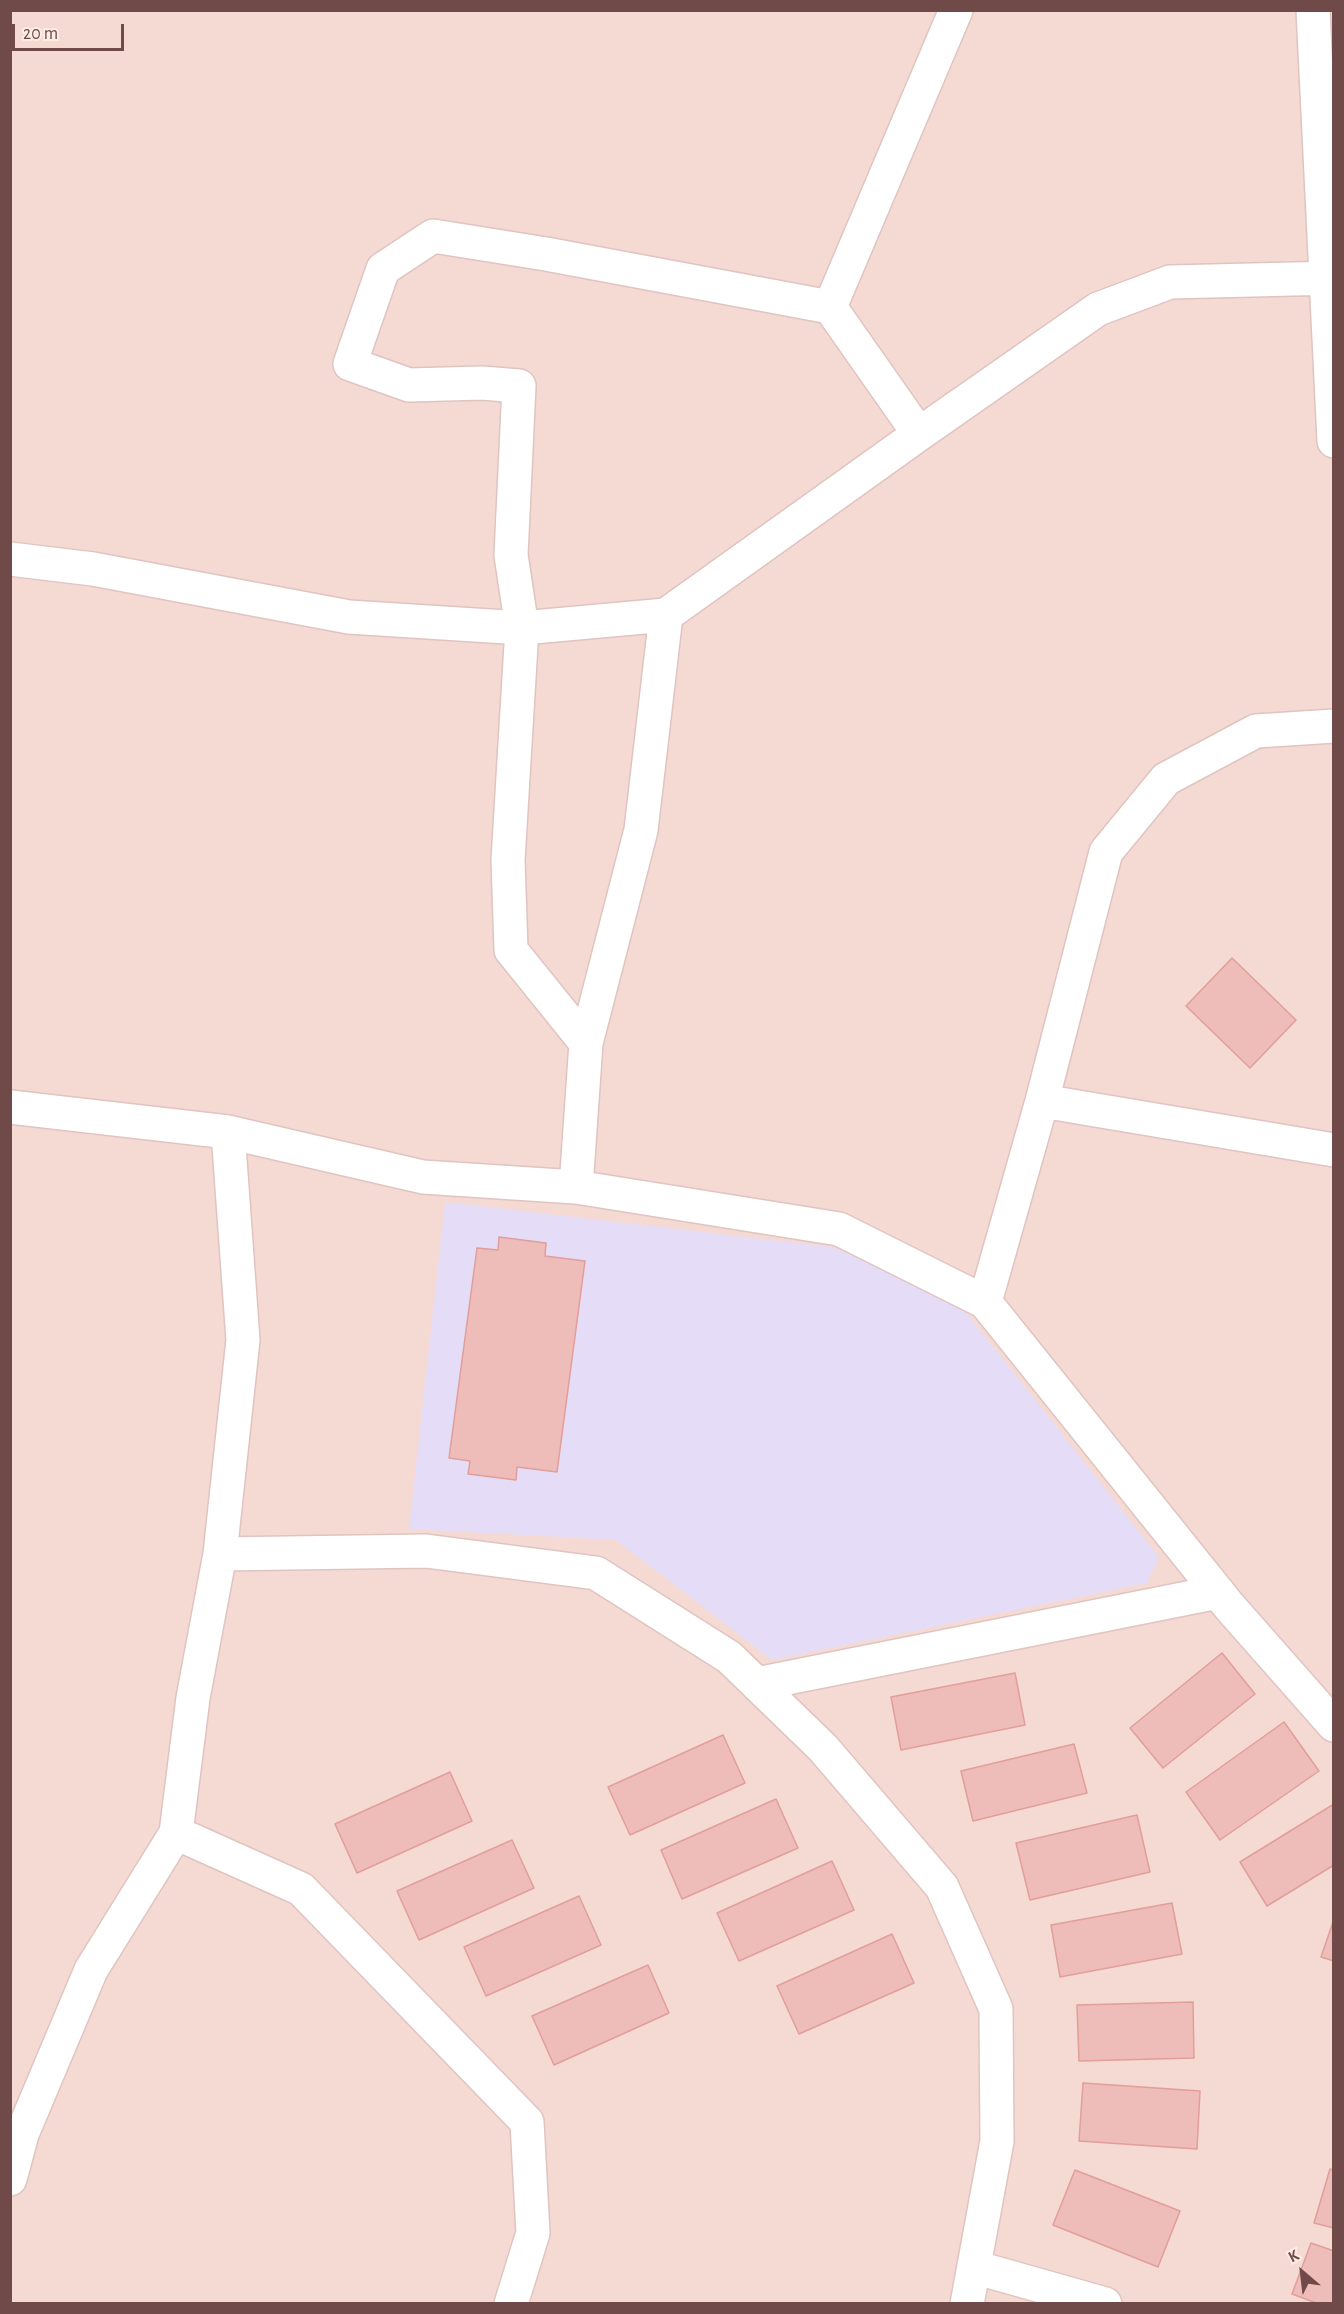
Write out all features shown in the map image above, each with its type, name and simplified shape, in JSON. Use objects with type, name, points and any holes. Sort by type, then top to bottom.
[{"type":"street","points":[[830,307],[956,10]]},
{"type":"street","points":[[1313,10],[1330,278],[1334,441]]},
{"type":"street","points":[[586,1043],[511,950],[508,860],[522,628],[511,555],[519,386],[482,383],[409,385],[350,364],[383,269],[433,236],[546,254],[830,307],[919,434]]},
{"type":"street","points":[[10,559],[93,569],[349,617],[522,628],[666,615],[1098,309],[1170,282],[1330,278]]},
{"type":"street","points":[[576,1187],[586,1043],[641,830],[666,615]]},
{"type":"street","points":[[985,1302],[1042,1101],[1106,852],[1166,779],[1256,731],[1334,726]]},
{"type":"street","points":[[1042,1101],[1334,1150]]},
{"type":"street","points":[[10,1107],[228,1132],[423,1178],[576,1187],[839,1229],[985,1302],[1218,1592],[1334,1725]]},
{"type":"street","points":[[10,2179],[22,2134],[91,1970],[176,1833],[193,1698],[220,1554],[243,1340],[228,1132]]},
{"type":"street","points":[[220,1554],[426,1551],[596,1573],[729,1657],[823,1748],[942,1887],[996,2009],[997,2141],[967,2304]]},
{"type":"street","points":[[757,1684],[1218,1592]]},
{"type":"street","points":[[176,1833],[302,1889],[527,2122],[533,2233],[511,2304]]},
{"type":"street","points":[[974,2267],[1105,2304]]},
{"type":"shaded area","points":[[11,11],[1333,11],[1333,2303],[11,2304]]},
{"type":"shaded area","points":[[445,1202],[832,1247],[957,1301],[1159,1557],[1147,1583],[772,1660],[616,1540],[409,1529]]},
{"type":"building","points":[[1232,958],[1296,1020],[1250,1068],[1186,1006]]},
{"type":"building","points":[[499,1237],[546,1243],[545,1256],[585,1261],[557,1472],[517,1467],[516,1480],[468,1474],[470,1461],[449,1458],[477,1248],[498,1250]]},
{"type":"building","points":[[1222,1653],[1255,1694],[1163,1768],[1130,1728]]},
{"type":"building","points":[[1015,1673],[1025,1725],[901,1750],[891,1697]]},
{"type":"building","points":[[1284,1722],[1319,1771],[1220,1840],[1186,1792]]},
{"type":"building","points":[[723,1735],[745,1783],[630,1835],[608,1787]]},
{"type":"building","points":[[1074,1744],[1087,1793],[973,1821],[961,1771]]},
{"type":"building","points":[[450,1772],[472,1821],[357,1873],[335,1824]]},
{"type":"building","points":[[776,1799],[798,1848],[682,1899],[661,1850]]},
{"type":"building","points":[[1334,1804],[1334,1865],[1267,1906],[1240,1862]]},
{"type":"building","points":[[1137,1815],[1150,1872],[1030,1900],[1016,1843]]},
{"type":"building","points":[[512,1840],[534,1888],[419,1940],[397,1891]]},
{"type":"building","points":[[832,1861],[854,1910],[739,1961],[717,1913]]},
{"type":"building","points":[[579,1896],[601,1945],[486,1996],[464,1947]]},
{"type":"building","points":[[1172,1903],[1182,1954],[1060,1977],[1051,1925]]},
{"type":"building","points":[[1334,1919],[1334,1961],[1321,1957]]},
{"type":"building","points":[[892,1934],[914,1983],[799,2034],[777,1986]]},
{"type":"building","points":[[648,1965],[669,2013],[554,2065],[532,2016]]},
{"type":"building","points":[[1193,2002],[1194,2058],[1079,2061],[1077,2005]]},
{"type":"building","points":[[1083,2083],[1200,2091],[1197,2149],[1079,2141]]},
{"type":"building","points":[[1330,2169],[1334,2170],[1334,2228],[1314,2223]]},
{"type":"building","points":[[1075,2170],[1180,2211],[1158,2267],[1053,2225]]},
{"type":"building","points":[[1311,2243],[1334,2251],[1334,2304],[1319,2304],[1292,2294]]}]
